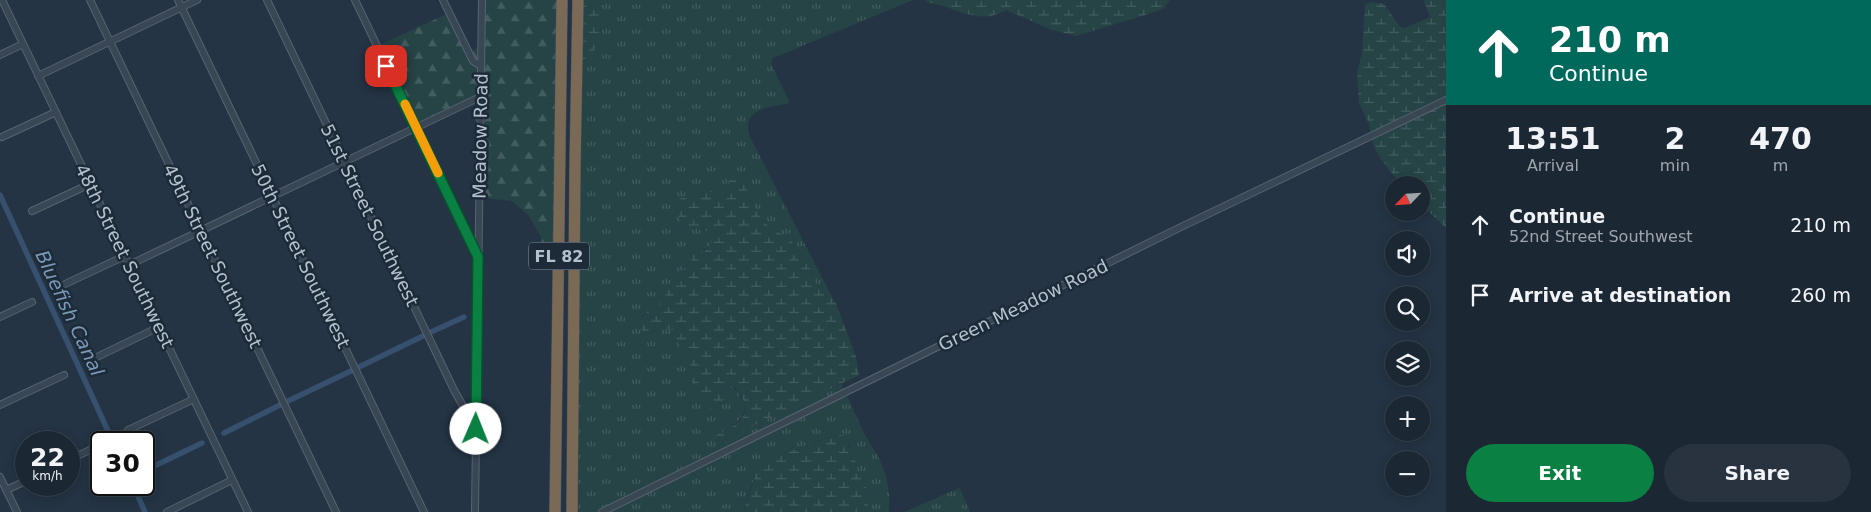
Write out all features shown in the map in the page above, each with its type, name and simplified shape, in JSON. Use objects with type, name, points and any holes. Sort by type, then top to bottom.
[{"type":"highway","name":"FL 82","points":[[555,512],[562,0]]},
{"type":"highway","name":"FL 82","points":[[572,512],[574,176],[578,0]]},
{"type":"street","name":"48th Street Southwest","points":[[2,0],[248,512]]},
{"type":"street","name":"49th Street Southwest","points":[[90,0],[336,512]]},
{"type":"street","name":"50th Street Southwest","points":[[178,0],[424,512]]},
{"type":"street","points":[[38,76],[196,0]]},
{"type":"street","name":"51st Street Southwest","points":[[267,0],[454,390],[476,429]]},
{"type":"street","points":[[355,0],[478,257]]},
{"type":"street","points":[[443,0],[474,61],[481,66]]},
{"type":"street","name":"Meadow Road","points":[[474,512],[482,0]]},
{"type":"street","points":[[0,55],[23,44]]},
{"type":"street","points":[[129,265],[480,97]]},
{"type":"street","name":"Green Meadow Road","points":[[602,512],[1198,219],[1446,100]]},
{"type":"street","points":[[2,137],[56,112]]},
{"type":"street","points":[[32,212],[90,184]]},
{"type":"street","points":[[65,284],[125,256]]},
{"type":"street","points":[[0,317],[32,302]]},
{"type":"street","points":[[97,357],[159,328]]},
{"type":"street","points":[[0,405],[64,375]]},
{"type":"street","points":[[128,430],[194,399]]},
{"type":"street","points":[[0,477],[17,512]]},
{"type":"street","points":[[167,512],[232,480]]},
{"type":"street","points":[[6,490],[15,486]]},
{"type":"green space","points":[[483,0],[559,0],[556,266],[543,247],[540,235],[528,215],[512,201],[484,198],[485,95],[415,126],[377,46],[449,13],[469,52],[483,45]]},
{"type":"green space","points":[[581,0],[602,0],[600,36],[588,58],[580,62]]},
{"type":"green space","points":[[602,0],[913,0],[773,58],[771,64],[790,103],[772,106],[759,111],[750,118],[748,124],[750,137],[834,301],[828,292],[816,284],[806,258],[789,237],[770,228],[757,213],[743,180],[731,180],[724,192],[704,192],[683,197],[675,208],[683,226],[695,227],[706,231],[714,235],[713,240],[707,249],[692,252],[691,266],[685,267],[674,277],[664,301],[641,317],[653,332],[659,329],[674,330],[678,343],[689,360],[695,387],[699,392],[706,393],[709,399],[724,401],[724,394],[728,388],[734,387],[745,404],[745,411],[742,417],[722,432],[715,440],[721,441],[841,383],[886,475],[889,512],[869,512],[866,488],[857,469],[856,462],[848,452],[850,445],[847,439],[829,437],[790,451],[754,471],[753,482],[744,512],[575,512],[580,62],[585,60],[601,32]]},
{"type":"green space","points":[[925,0],[1170,0],[1164,8],[1155,12],[1076,36],[1052,30],[1006,10],[990,16],[981,16],[930,3]]},
{"type":"green space","points":[[1423,0],[1446,0],[1446,228],[1430,213],[1430,176],[1395,176],[1377,153],[1369,124],[1359,103],[1357,72],[1362,54],[1365,5],[1372,2],[1384,4],[1400,27],[1405,28],[1430,17]]},
{"type":"green space","points":[[737,177],[743,180],[757,213],[770,228],[789,237],[806,258],[816,284],[828,292],[836,303],[856,357],[859,375],[721,441],[715,440],[714,437],[736,424],[744,416],[746,410],[745,404],[735,387],[728,388],[718,413],[711,412],[706,393],[699,392],[695,387],[689,360],[678,343],[674,330],[659,329],[646,333],[640,329],[637,323],[646,313],[664,301],[673,279],[691,265],[692,252],[698,249],[704,252],[714,235],[703,229],[683,226],[675,208],[677,201],[683,197],[704,192],[724,192],[731,180]]},
{"type":"green space","points":[[836,435],[843,435],[848,440],[848,452],[856,462],[857,469],[866,488],[869,512],[744,512],[753,482],[754,471],[790,451]]},
{"type":"green space","points":[[959,488],[970,512],[904,512]]},
{"type":"waterway","name":"Bluefish Canal","points":[[0,195],[108,431]]},
{"type":"waterway","points":[[431,332],[464,317]]},
{"type":"waterway","points":[[359,367],[423,336]]},
{"type":"waterway","points":[[288,401],[351,371]]},
{"type":"waterway","points":[[224,433],[280,405]]},
{"type":"waterway","points":[[155,466],[202,443]]},
{"type":"waterway","name":"Bluefish Canal","points":[[138,496],[145,512]]},
{"type":"slow traffic","points":[[405,104],[438,173]]},
{"type":"route","points":[[386,66],[478,257],[476,429]]}]
